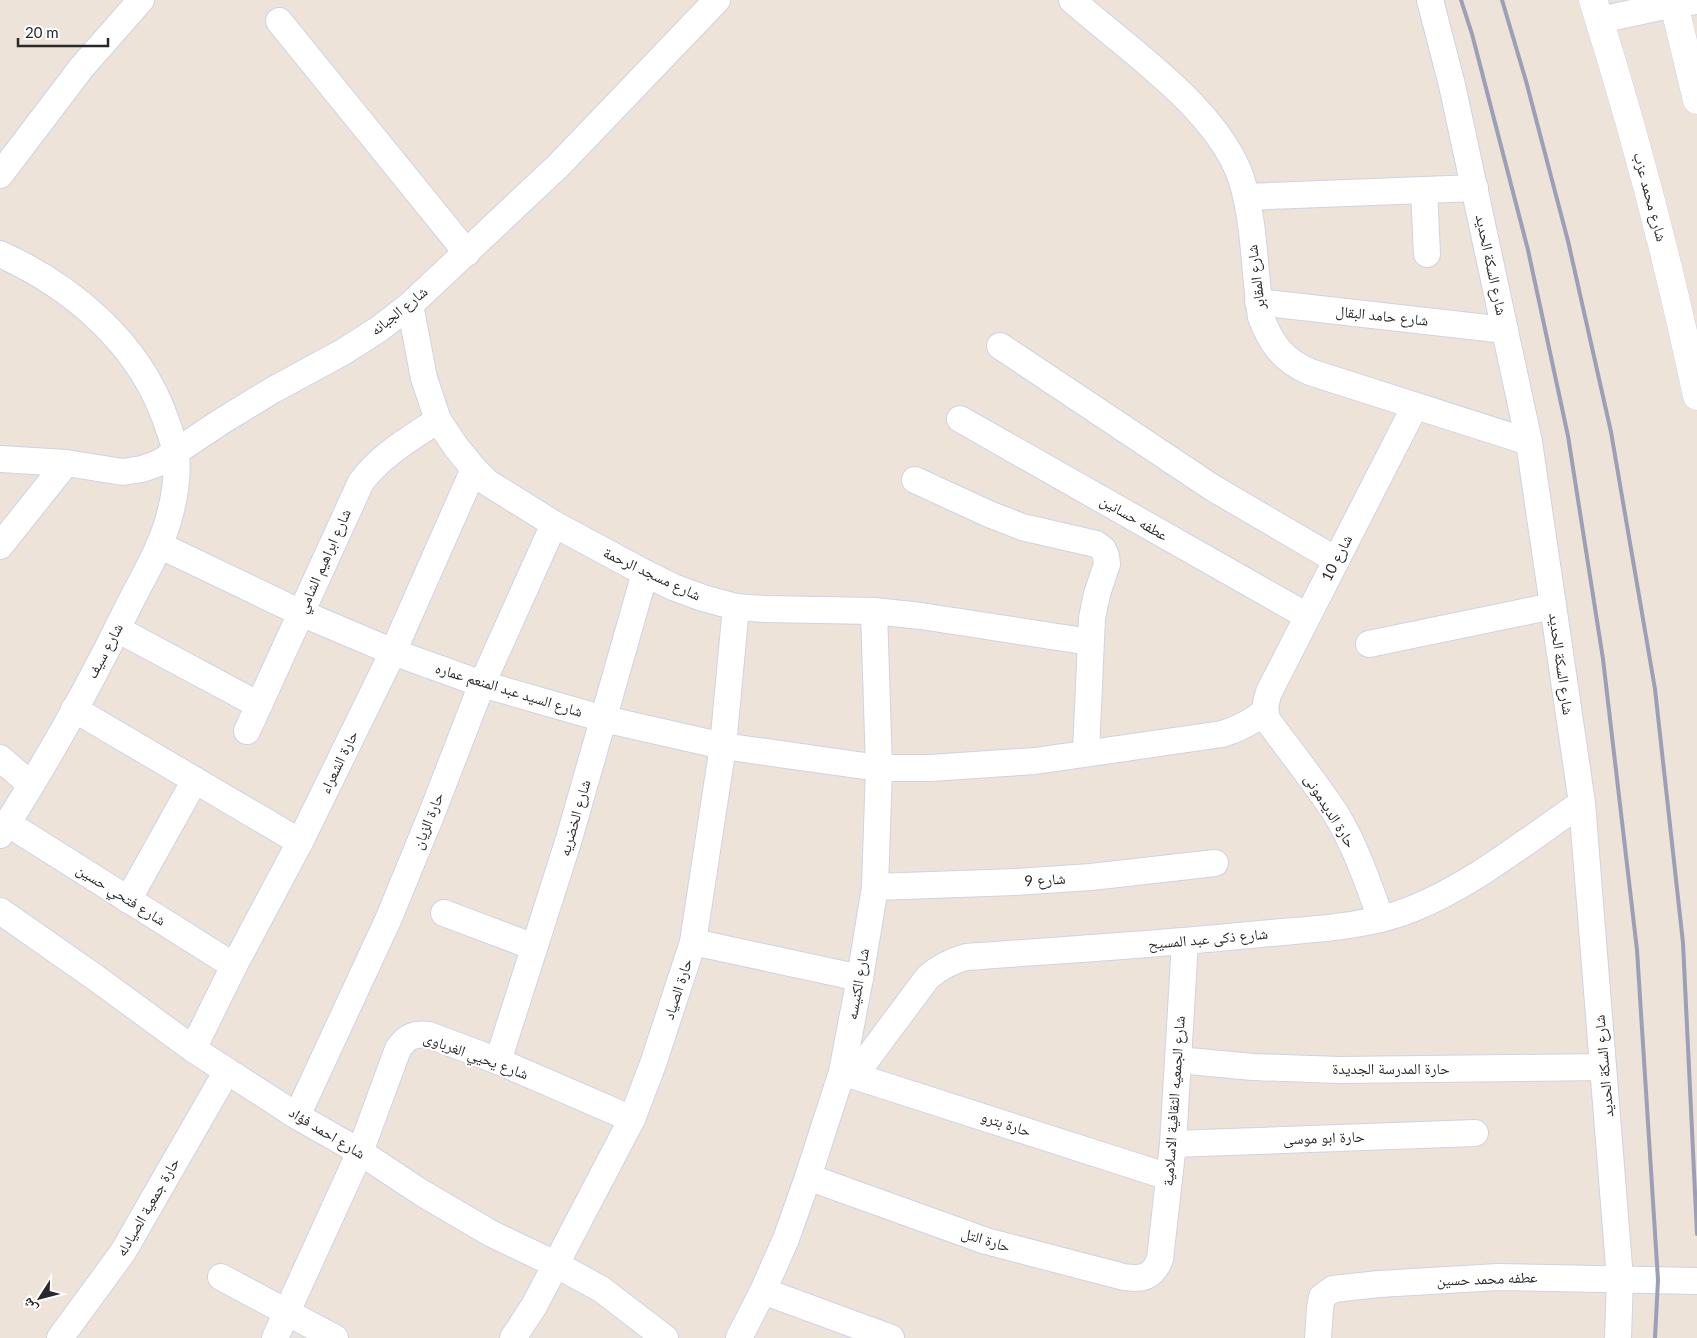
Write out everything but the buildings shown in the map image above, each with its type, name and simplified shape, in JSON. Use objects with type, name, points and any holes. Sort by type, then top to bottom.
[{"type":"street","points":[[0,175],[53,102],[82,66],[142,0]]},
{"type":"street","name":"شارع الجبانه","points":[[0,459],[66,463],[124,472],[160,463],[176,454],[222,421],[273,390],[343,352],[379,329],[410,305],[559,165],[717,0]]},
{"type":"street","name":"شارع السكة الحديد","points":[[1430,0],[1452,85],[1530,442],[1582,803],[1620,1279],[1618,1338]]},
{"type":"street","points":[[1596,10],[1681,2],[1697,100]]},
{"type":"street","name":"شارع المقابر","points":[[1080,3],[1161,74],[1212,126],[1233,159],[1246,197],[1261,317],[1274,345],[1284,356],[1296,366],[1310,372],[1530,442]]},
{"type":"street","name":"شارع محمد عزب","points":[[1596,10],[1656,218],[1681,319],[1697,396]]},
{"type":"street","points":[[279,21],[467,253]]},
{"type":"street","points":[[1246,197],[1475,188]]},
{"type":"street","points":[[1424,190],[1427,254]]},
{"type":"street","points":[[0,254],[24,265],[58,286],[89,310],[117,338],[141,370],[160,404],[176,454]]},
{"type":"street","name":"شارع حامد البقال","points":[[1258,302],[1505,330]]},
{"type":"street","name":"شارع مسجد الرحمة","points":[[410,305],[424,378],[438,420],[474,469],[488,483],[554,524],[592,546],[673,587],[736,607],[874,611],[921,616],[1090,642]]},
{"type":"street","points":[[1000,346],[1213,488],[1336,560]]},
{"type":"street","name":"شارع 10","points":[[1264,712],[1269,692],[1415,406]]},
{"type":"street","name":"عطفه حسانين","points":[[960,419],[1307,616]]},
{"type":"street","name":"شارع ابراهيم الشامي","points":[[247,731],[361,482],[381,458],[438,420]]},
{"type":"street","name":"شارع سيف","points":[[4,829],[74,708],[117,629],[159,545],[170,515],[174,495],[176,454]]},
{"type":"street","points":[[0,546],[66,463]]},
{"type":"street","name":"حارة الشعراء","points":[[193,1049],[234,966],[300,842],[393,652],[474,469]]},
{"type":"street","points":[[915,480],[1022,527],[1096,544],[1103,549],[1108,564],[1097,594],[1092,618],[1086,752]]},
{"type":"street","name":"حارة الزيان","points":[[297,1116],[388,920],[482,684],[554,524]]},
{"type":"street","name":"شارع السيد عبد المنعم عماره","points":[[159,545],[301,613],[393,652],[482,684],[604,719],[723,746],[879,768],[930,768],[1035,761],[1086,752],[1222,734],[1238,730],[1264,712]]},
{"type":"street","name":"شارع الخضريه","points":[[498,1061],[569,839],[645,573]]},
{"type":"street","points":[[1369,644],[1553,606]]},
{"type":"street","name":"حارة الصياد","points":[[512,1338],[534,1306],[632,1119],[653,1064],[693,942],[723,746],[736,607]]},
{"type":"street","name":"شارع الكنيسه","points":[[739,1338],[786,1239],[848,1074],[860,978],[875,887],[879,768],[874,611]]},
{"type":"street","points":[[117,629],[258,705]]},
{"type":"street","points":[[74,708],[300,842]]},
{"type":"street","name":"حارة الديدمونى","points":[[1264,712],[1268,721],[1336,814],[1356,854],[1381,919]]},
{"type":"street","points":[[0,758],[31,785]]},
{"type":"street","points":[[128,900],[195,780]]},
{"type":"street","name":"شارع ذكى عبد المسيح","points":[[848,1074],[928,977],[952,961],[966,957],[1184,942],[1330,927],[1381,919],[1440,897],[1467,882],[1582,803]]},
{"type":"street","name":"شارع فتحي حسين","points":[[4,829],[128,900],[234,966]]},
{"type":"street","name":"شارع 9","points":[[875,887],[1091,877],[1215,863]]},
{"type":"street","name":"شارع احمد فؤاد","points":[[0,911],[193,1049],[297,1116],[360,1152],[422,1193],[492,1234],[557,1264],[601,1289],[665,1338]]},
{"type":"street","points":[[444,913],[534,947]]},
{"type":"street","points":[[693,942],[860,978]]},
{"type":"street","name":"شارع الجمعيه الثقافية الاسلامية","points":[[1160,1259],[1173,1144],[1184,942]]},
{"type":"street","name":"شارع يحيي الغرباوى","points":[[360,1152],[398,1049],[403,1041],[411,1036],[420,1034],[429,1035],[498,1061],[632,1119]]},
{"type":"street","name":"حارة المدرسة الجديدة","points":[[1178,1060],[1253,1067],[1339,1070],[1603,1067]]},
{"type":"street","name":"حارة جمعية الصيادله","points":[[60,1338],[123,1252],[227,1071]]},
{"type":"street","name":"حارة بترو","points":[[848,1074],[1169,1178]]},
{"type":"street","name":"حارة ابو موسى","points":[[1173,1144],[1475,1133]]},
{"type":"street","points":[[275,1338],[360,1152]]},
{"type":"street","name":"حارة التل","points":[[808,1177],[986,1241],[1124,1277],[1142,1278],[1150,1275],[1160,1259]]},
{"type":"street","points":[[222,1277],[335,1338]]},
{"type":"street","name":"عطفه محمد حسين","points":[[1318,1338],[1322,1296],[1333,1288],[1498,1277],[1697,1281]]},
{"type":"street","points":[[762,1292],[891,1338]]},
{"type":"railway","points":[[1461,0],[1472,34],[1528,250],[1568,436],[1603,659],[1637,950],[1658,1280],[1655,1338]]},
{"type":"railway","points":[[1502,0],[1526,81],[1568,241],[1611,432],[1655,689],[1683,943],[1697,1234]]}]
